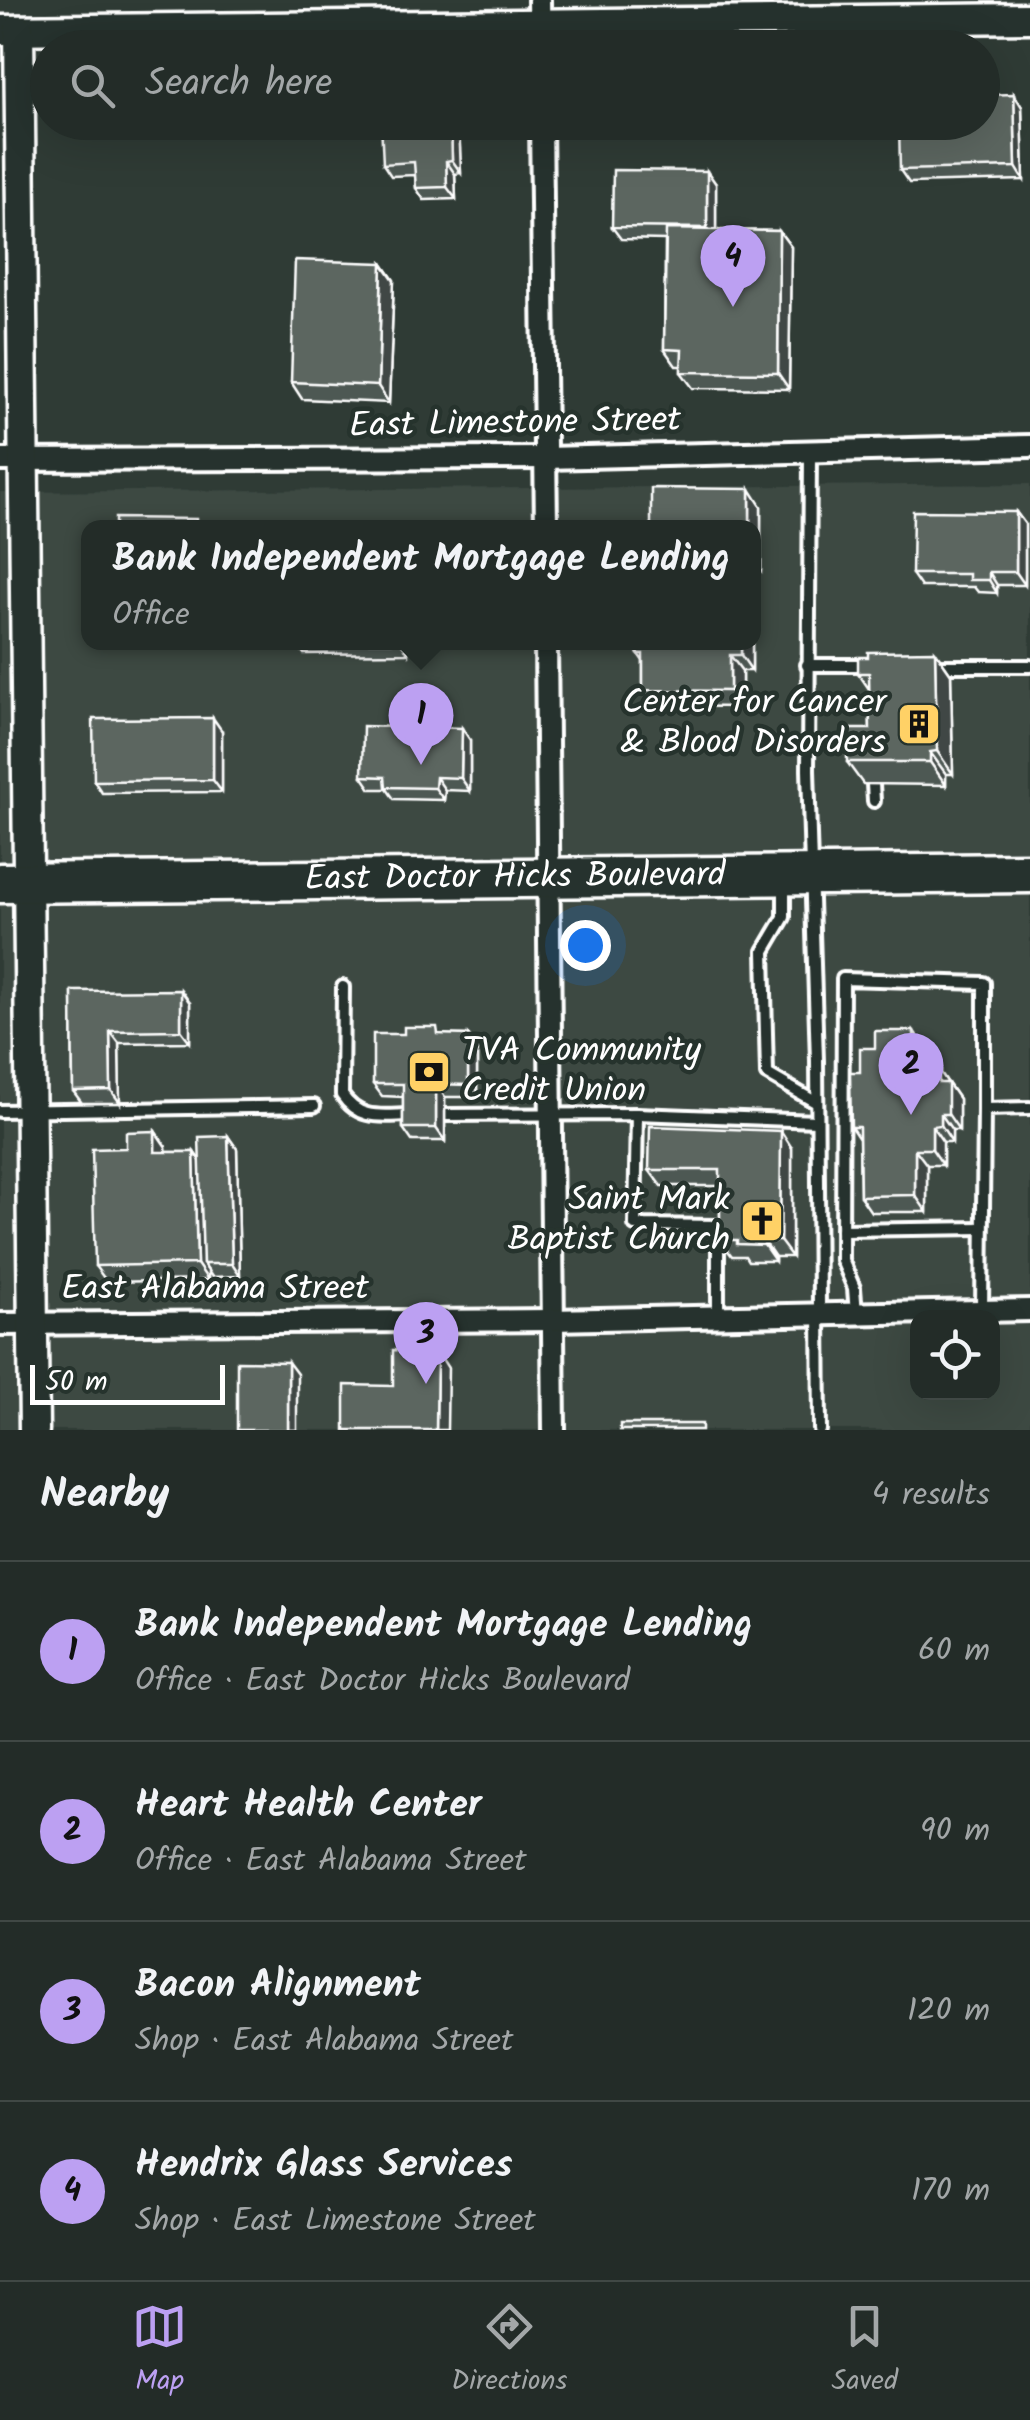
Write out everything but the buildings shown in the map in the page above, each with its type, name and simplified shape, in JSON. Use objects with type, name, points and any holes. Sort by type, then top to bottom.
[{"type":"highway","name":"East Doctor Hicks Boulevard","points":[[14,883],[1030,873]]},
{"type":"street","points":[[34,1430],[29,1111],[14,883],[9,30],[1030,18]]},
{"type":"street","points":[[541,140],[546,520]]},
{"type":"street","name":"East Limestone Street","points":[[11,459],[546,458],[1030,446]]},
{"type":"street","points":[[546,650],[554,1430]]},
{"type":"street","name":"East Alabama Street","points":[[1000,1311],[1030,1310]]},
{"type":"street","name":"East Alabama Street","points":[[0,1324],[910,1313]]},
{"type":"lane","points":[[810,452],[807,665],[798,874],[817,1104],[820,1430]]},
{"type":"lane","points":[[807,665],[889,666]]},
{"type":"lane","points":[[925,666],[1030,666]]},
{"type":"lane","points":[[873,784],[874,801]]},
{"type":"lane","points":[[798,874],[784,916],[764,951],[767,1074],[817,1104]]},
{"type":"lane","points":[[856,1314],[854,1288],[842,1260],[843,979],[984,983],[982,1310]]},
{"type":"lane","points":[[343,986],[342,1095],[351,1108],[366,1115],[412,1115]]},
{"type":"lane","points":[[0,1112],[314,1106]]},
{"type":"lane","points":[[984,1109],[1030,1108]]},
{"type":"lane","points":[[445,1115],[637,1114],[817,1120]]},
{"type":"lane","points":[[637,1114],[635,1225],[718,1226],[718,1315]]},
{"type":"lane","points":[[842,1230],[982,1228]]},
{"type":"shaded area","points":[[1030,484],[1030,1430],[0,1430],[0,492]]},
{"type":"place","name":"Hendrix Glass Services","points":[[733,307]]},
{"type":"place","name":"Center for Cancer & Blood Disorders","points":[[919,724]]},
{"type":"place","name":"Bank Independent Mortgage Lending","points":[[421,765]]},
{"type":"place","name":"TVA Community Credit Union","points":[[429,1072]]},
{"type":"place","name":"Heart Health Center","points":[[911,1115]]},
{"type":"place","name":"Saint Mark Baptist Church","points":[[762,1221]]},
{"type":"place","name":"Bacon Alignment","points":[[426,1384]]}]
